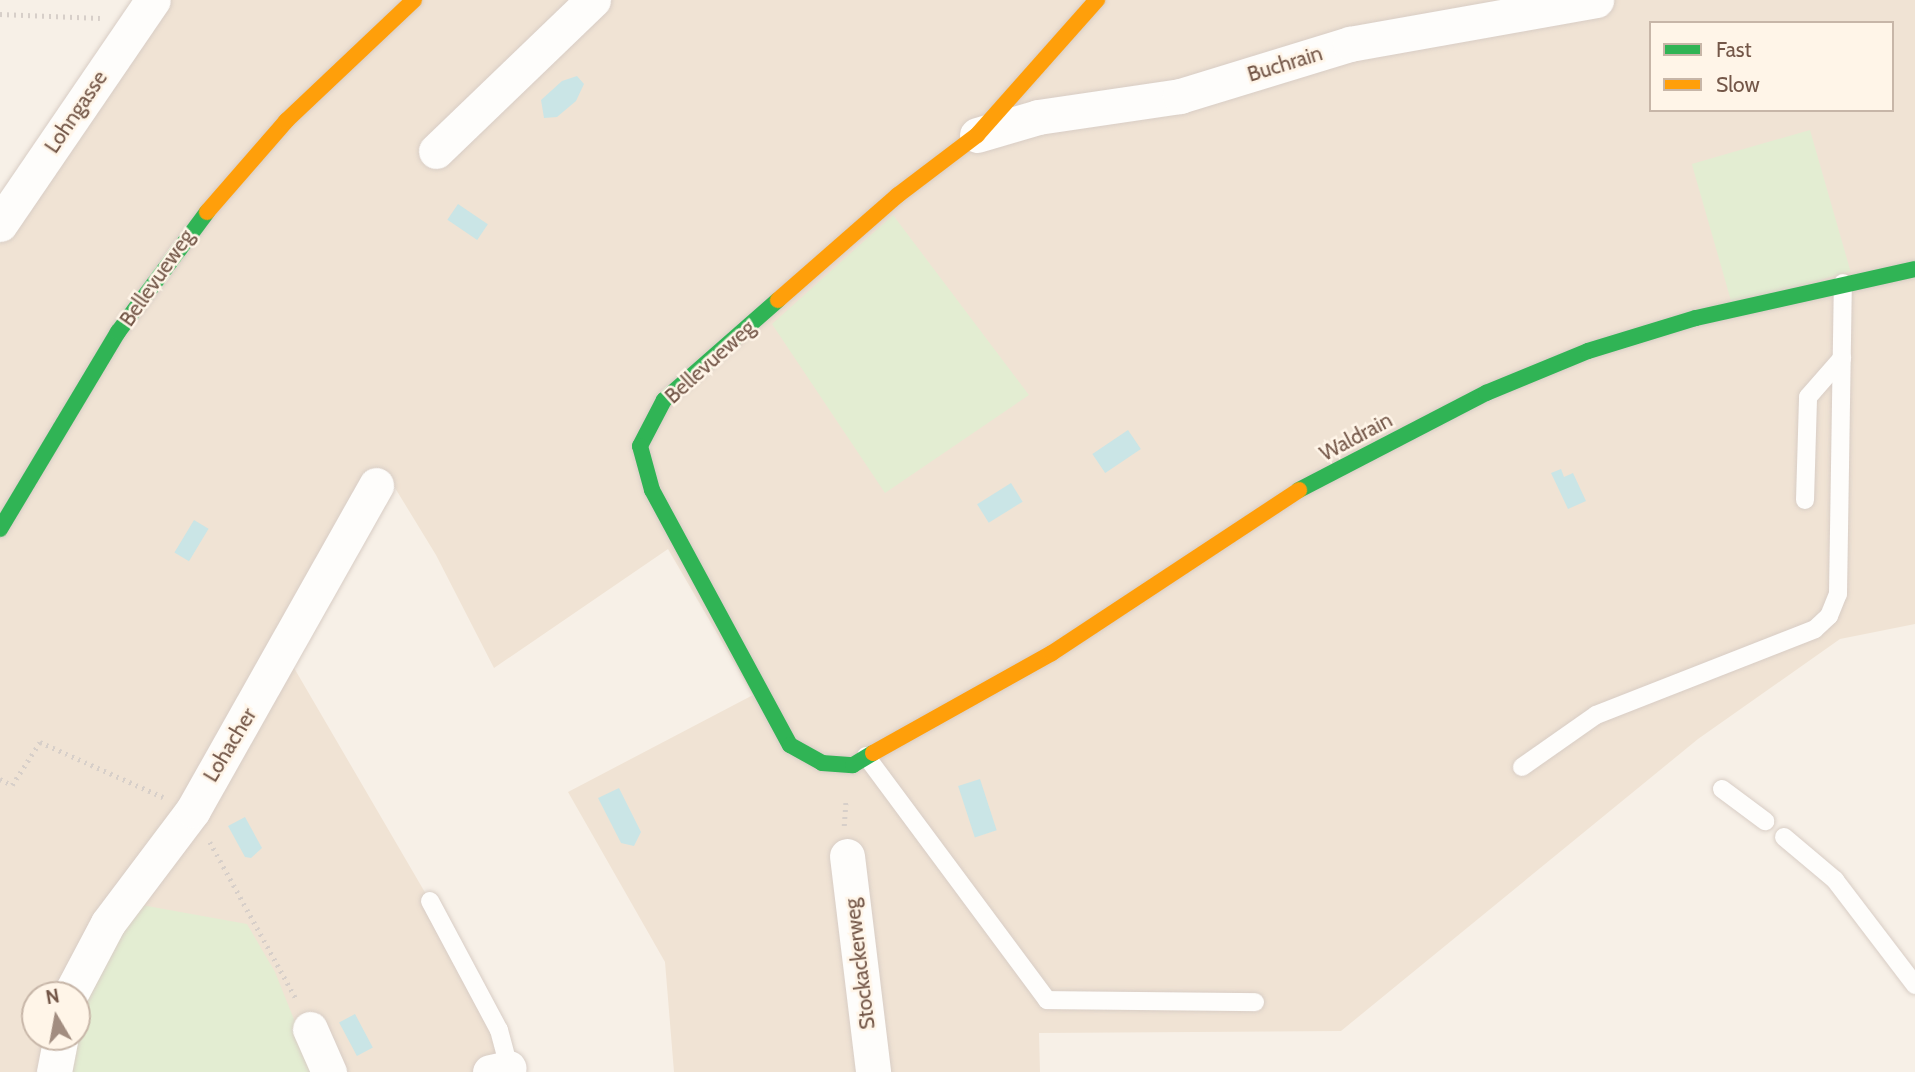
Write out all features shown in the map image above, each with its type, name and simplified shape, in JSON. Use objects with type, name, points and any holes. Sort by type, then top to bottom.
[{"type":"street","name":"Bellevueweg","points":[[0,529],[118,332],[182,240],[286,121],[414,0]]},
{"type":"street","points":[[436,150],[593,0]]},
{"type":"street","name":"Bellevueweg","points":[[860,761],[822,763],[790,745],[652,490],[640,446],[664,400],[898,195],[977,135],[1097,0]]},
{"type":"street","name":"Buchrain","points":[[977,135],[1038,117],[1180,96],[1350,44],[1596,0]]},
{"type":"street","name":"Lohngasse","points":[[0,224],[146,10]]},
{"type":"street","name":"Waldrain","points":[[860,761],[1052,653],[1282,499],[1486,393],[1600,347],[1843,283],[1915,269]]},
{"type":"street","name":"Lohacher","points":[[77,981],[108,922],[192,810],[376,485]]},
{"type":"street","name":"Stockackerweg","points":[[847,856],[873,1072]]},
{"type":"street","points":[[310,1029],[329,1072]]},
{"type":"street","points":[[54,1072],[58,1051]]},
{"type":"lane","points":[[1522,767],[1597,715],[1815,629],[1829,616],[1838,594],[1843,283]]},
{"type":"lane","points":[[1805,500],[1808,397],[1842,358]]},
{"type":"lane","points":[[860,761],[1047,1000],[1255,1002]]},
{"type":"lane","points":[[1722,789],[1765,821]]},
{"type":"lane","points":[[1784,836],[1835,880],[1915,985]]},
{"type":"lane","points":[[430,901],[499,1030],[499,1070]]},
{"type":"path","points":[[0,14],[146,10]]},
{"type":"path","points":[[0,779],[12,785],[40,742],[192,810],[310,1029]]},
{"type":"path","points":[[847,856],[843,813],[860,761]]},
{"type":"shaded area","points":[[152,0],[1915,0],[1915,624],[1840,639],[1698,739],[1341,1031],[1039,1033],[1040,1072],[674,1072],[665,962],[568,792],[753,695],[668,549],[494,668],[436,555],[392,483],[290,661],[430,901],[509,1072],[315,1072],[89,974],[87,981],[21,981],[21,1051],[68,1051],[63,1072],[0,1072],[0,244]]},
{"type":"green space","points":[[1810,130],[1851,271],[1732,305],[1692,164]]},
{"type":"green space","points":[[893,215],[1029,395],[885,493],[772,324]]},
{"type":"green space","points":[[136,904],[247,924],[275,972],[315,1072],[63,1072],[71,1051],[91,1051],[89,974]]},
{"type":"water","points":[[577,76],[584,84],[576,101],[557,117],[544,118],[541,100],[562,81]]},
{"type":"water","points":[[458,204],[488,224],[477,240],[447,220]]},
{"type":"water","points":[[1128,430],[1141,449],[1105,473],[1092,454]]},
{"type":"water","points":[[1561,469],[1564,477],[1573,473],[1586,501],[1568,509],[1551,473]]},
{"type":"water","points":[[1011,483],[1023,502],[989,523],[977,504]]},
{"type":"water","points":[[194,520],[209,529],[189,561],[174,553]]},
{"type":"water","points":[[980,779],[997,830],[975,837],[958,786]]},
{"type":"water","points":[[619,788],[641,832],[634,846],[621,843],[598,798]]},
{"type":"water","points":[[245,817],[262,848],[251,858],[245,857],[228,826]]},
{"type":"water","points":[[355,1014],[373,1048],[357,1056],[339,1022]]},
{"type":"traffic: fast","points":[[0,529],[118,332],[207,212]]},
{"type":"traffic: fast","points":[[1299,490],[1486,393],[1588,351],[1696,318],[1915,269]]},
{"type":"traffic: fast","points":[[778,300],[664,400],[640,446],[652,490],[790,745],[822,763],[853,765],[873,753]]},
{"type":"traffic: slow","points":[[207,212],[286,121],[414,0]]},
{"type":"traffic: slow","points":[[778,300],[898,195],[977,135],[1097,0]]},
{"type":"traffic: slow","points":[[873,753],[1052,653],[1299,490]]}]
